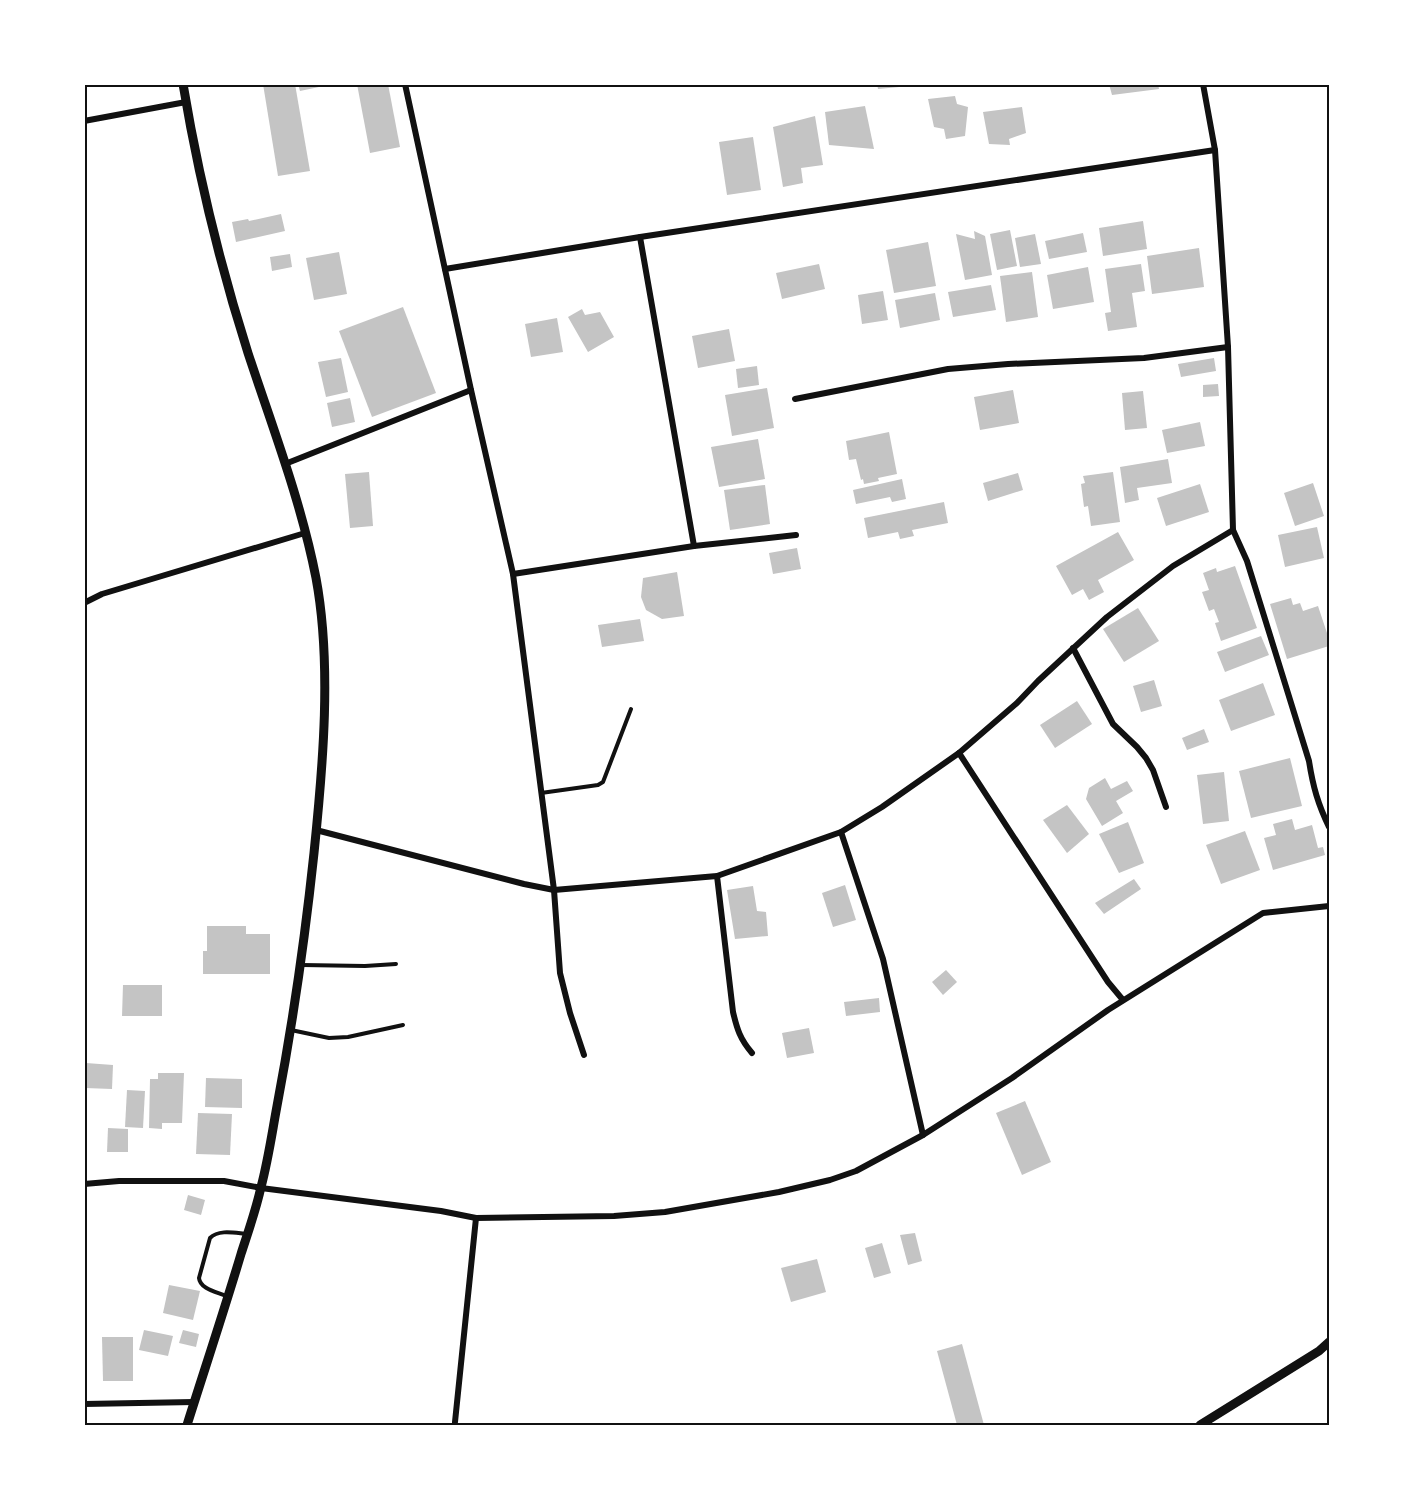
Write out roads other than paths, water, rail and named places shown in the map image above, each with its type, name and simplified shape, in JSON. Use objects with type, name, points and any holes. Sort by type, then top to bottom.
[{"type":"street","points":[[183,84],[227,282],[305,533],[321,607],[324,651],[323,745],[316,830],[301,965],[290,1030],[261,1188],[187,1425]]},
{"type":"street","points":[[405,84],[513,574],[554,890],[560,973],[584,1055]]},
{"type":"street","points":[[1203,84],[1215,150],[1228,347],[1233,530],[1247,561],[1309,761],[1319,805],[1329,827]]},
{"type":"street","points":[[84,121],[186,102]]},
{"type":"street","points":[[445,269],[640,237],[1215,150]]},
{"type":"street","points":[[640,237],[694,546]]},
{"type":"street","points":[[795,399],[948,369],[1144,358],[1228,347]]},
{"type":"street","points":[[285,464],[471,390]]},
{"type":"street","points":[[316,830],[554,890],[717,876],[841,832],[882,807],[959,753],[1017,703],[1107,616],[1173,566],[1233,530]]},
{"type":"street","points":[[84,603],[102,594],[305,533]]},
{"type":"street","points":[[513,574],[694,546],[796,535]]},
{"type":"street","points":[[1073,648],[1113,724],[1137,747],[1153,770],[1166,807]]},
{"type":"street","points":[[959,753],[1107,982],[1123,1000]]},
{"type":"street","points":[[841,832],[883,959],[923,1135]]},
{"type":"street","points":[[717,876],[733,1012],[737,1031],[752,1053]]},
{"type":"street","points":[[84,1184],[119,1181],[225,1181],[261,1188],[441,1211],[476,1218],[614,1216],[665,1212],[779,1192],[830,1180],[856,1171],[923,1135],[1012,1078],[1123,1000],[1263,913],[1329,906]]},
{"type":"street","points":[[455,1422],[476,1218]]},
{"type":"street","points":[[1200,1425],[1319,1351],[1329,1342]]},
{"type":"street","points":[[84,1404],[194,1402]]},
{"type":"lane","points":[[540,793],[598,785],[603,782],[631,709]]},
{"type":"lane","points":[[301,965],[396,964]]},
{"type":"lane","points":[[290,1030],[339,1038],[403,1025]]},
{"type":"lane","points":[[228,1297],[202,1286],[199,1282],[210,1238],[220,1232],[247,1234]]}]
